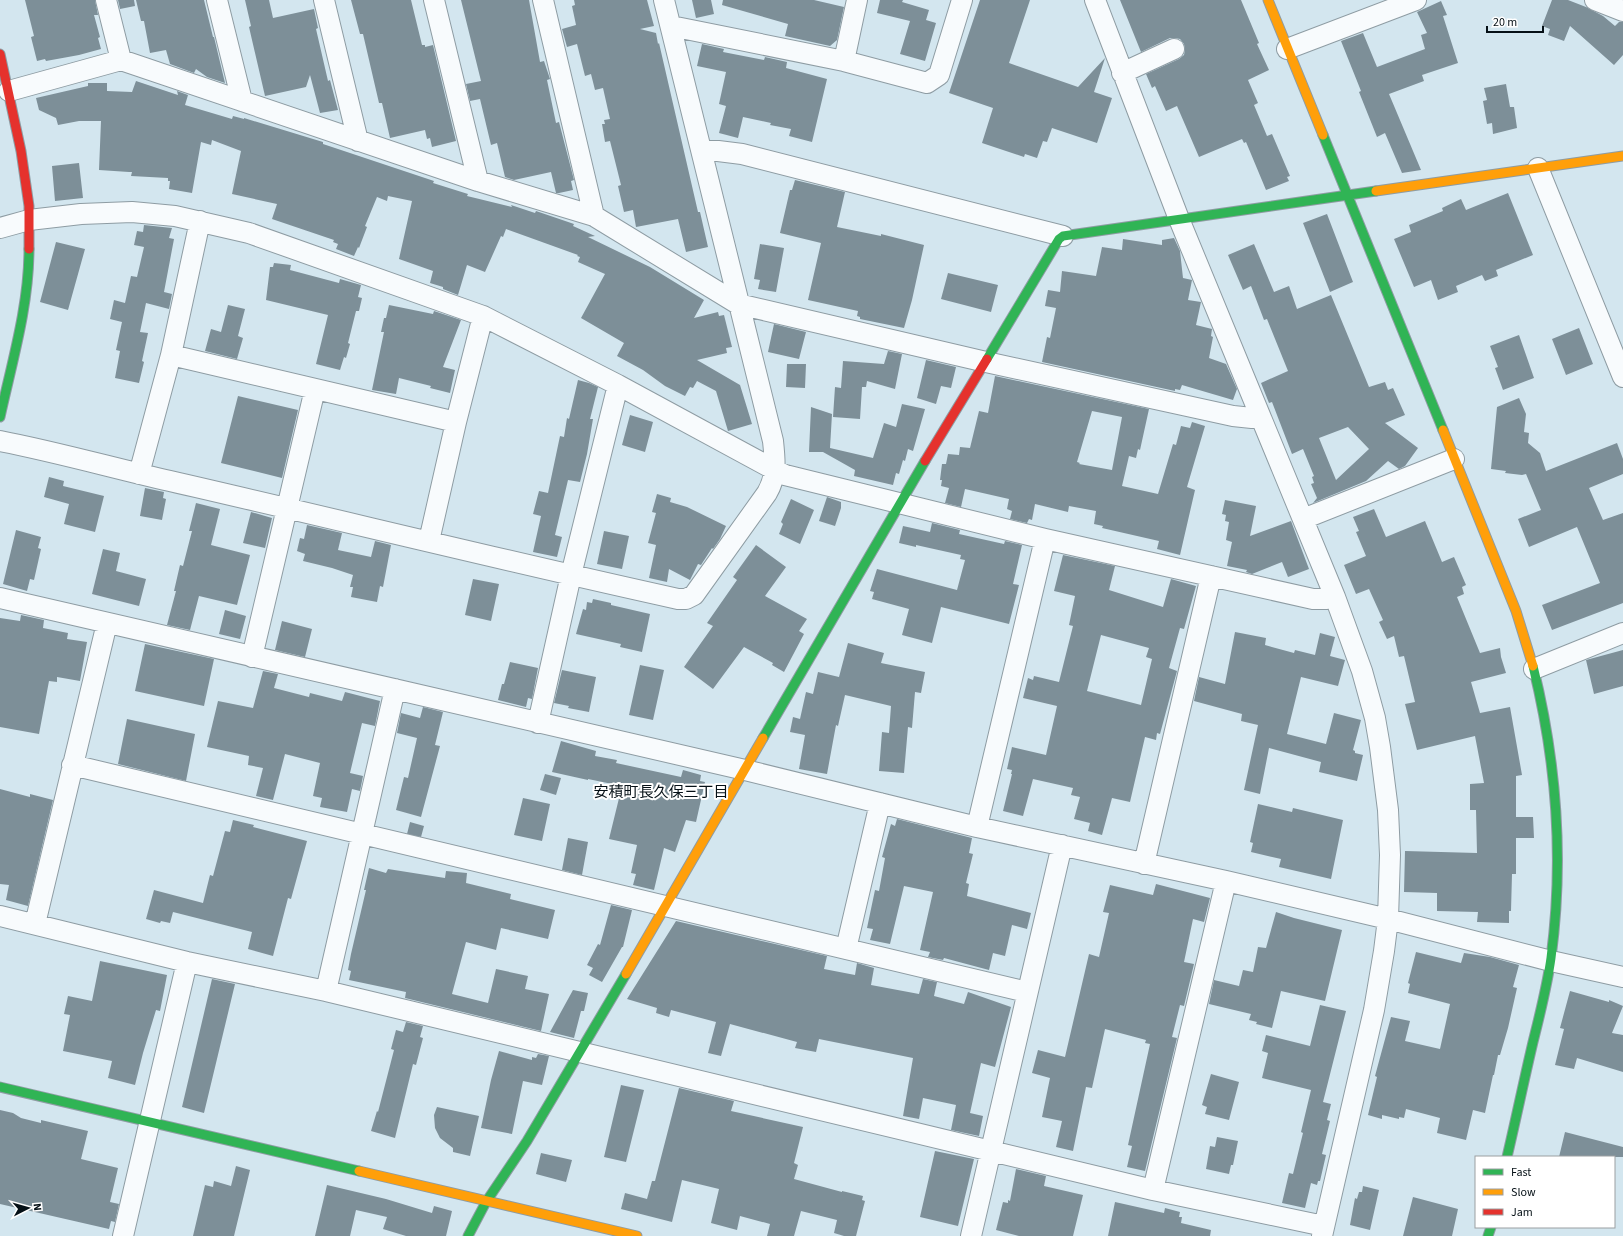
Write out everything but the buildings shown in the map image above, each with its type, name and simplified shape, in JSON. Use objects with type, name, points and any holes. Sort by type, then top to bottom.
[{"type":"street","points":[[106,0],[121,60]]},
{"type":"street","points":[[217,0],[242,100]]},
{"type":"street","points":[[324,0],[358,141]]},
{"type":"street","points":[[434,0],[478,181]]},
{"type":"street","points":[[543,0],[594,216]]},
{"type":"street","points":[[0,441],[27,446],[139,474],[430,541],[571,576],[678,599],[690,597],[697,592],[767,493],[772,482],[776,462],[773,441],[664,0]]},
{"type":"street","points":[[844,62],[857,0]]},
{"type":"street","points":[[671,26],[844,62],[923,83],[932,81],[939,75],[962,0]]},
{"type":"street","points":[[0,916],[187,962],[326,991],[1323,1231],[1374,1010],[1388,919],[1390,855],[1388,810],[1380,747],[1362,670],[1303,519],[1179,219],[1095,0]]},
{"type":"street","points":[[1268,0],[1516,611],[1534,669],[1549,743],[1557,807],[1557,889],[1551,961],[1544,998],[1507,1156]]},
{"type":"street","points":[[1287,49],[1416,0]]},
{"type":"street","points":[[1595,0],[1623,11]]},
{"type":"street","points":[[1122,73],[1174,49]]},
{"type":"street","points":[[0,54],[9,91],[26,182],[29,220],[29,263],[24,313],[0,417]]},
{"type":"street","points":[[9,91],[121,60],[478,181],[594,216],[738,304],[986,362],[1233,416],[1260,418]]},
{"type":"street","points":[[702,151],[742,154],[1063,236],[1623,156]]},
{"type":"street","points":[[1538,168],[1622,369]]},
{"type":"street","points":[[0,228],[29,220],[81,214],[132,212],[175,216],[249,234],[483,316],[618,385],[775,470],[794,478],[1045,539],[1313,599],[1334,598]]},
{"type":"street","points":[[139,474],[170,355],[200,221]]},
{"type":"street","points":[[468,1236],[486,1202],[527,1141],[580,1052],[899,504],[1063,236]]},
{"type":"street","points":[[430,541],[456,422],[483,316]]},
{"type":"street","points":[[170,355],[456,422]]},
{"type":"street","points":[[538,723],[571,576],[618,385]]},
{"type":"street","points":[[252,657],[315,389]]},
{"type":"street","points":[[1303,519],[1454,459]]},
{"type":"street","points":[[977,827],[1045,539]]},
{"type":"street","points":[[1144,864],[1211,576]]},
{"type":"street","points":[[0,598],[745,770],[977,827],[1226,881],[1388,919],[1551,961],[1623,977]]},
{"type":"street","points":[[35,924],[107,623]]},
{"type":"street","points":[[1534,669],[1623,632]]},
{"type":"street","points":[[326,991],[395,689]]},
{"type":"street","points":[[72,765],[361,836],[665,905],[1027,992]]},
{"type":"street","points":[[846,949],[880,803]]},
{"type":"street","points":[[971,1236],[1062,845]]},
{"type":"street","points":[[1153,1190],[1226,881]]},
{"type":"street","points":[[123,1236],[151,1122],[187,962]]},
{"type":"street","points":[[0,1087],[486,1202],[637,1236]]},
{"type":"traffic: fast","points":[[1323,135],[1443,430]]},
{"type":"traffic: fast","points":[[987,359],[1059,239],[1063,236],[1376,191]]},
{"type":"traffic: fast","points":[[0,417],[23,313],[29,249]]},
{"type":"traffic: fast","points":[[763,738],[925,461]]},
{"type":"traffic: fast","points":[[1507,1156],[1543,1000],[1551,958],[1557,885],[1556,812],[1553,775],[1548,739],[1533,666]]},
{"type":"traffic: fast","points":[[468,1236],[486,1202],[527,1141],[626,974]]},
{"type":"traffic: fast","points":[[0,1087],[359,1171]]},
{"type":"traffic: fast","points":[[1488,1236],[1491,1228]]},
{"type":"traffic: slow","points":[[1268,0],[1323,135]]},
{"type":"traffic: slow","points":[[1376,191],[1623,156]]},
{"type":"traffic: slow","points":[[1443,430],[1516,611],[1533,666]]},
{"type":"traffic: slow","points":[[626,974],[763,738]]},
{"type":"traffic: slow","points":[[359,1171],[637,1236]]},
{"type":"traffic: jam","points":[[0,54],[21,151],[29,206],[29,249]]},
{"type":"traffic: jam","points":[[925,461],[987,359]]},
{"type":"district","name":"安積町長久保三丁目","points":[[661,792]]}]
